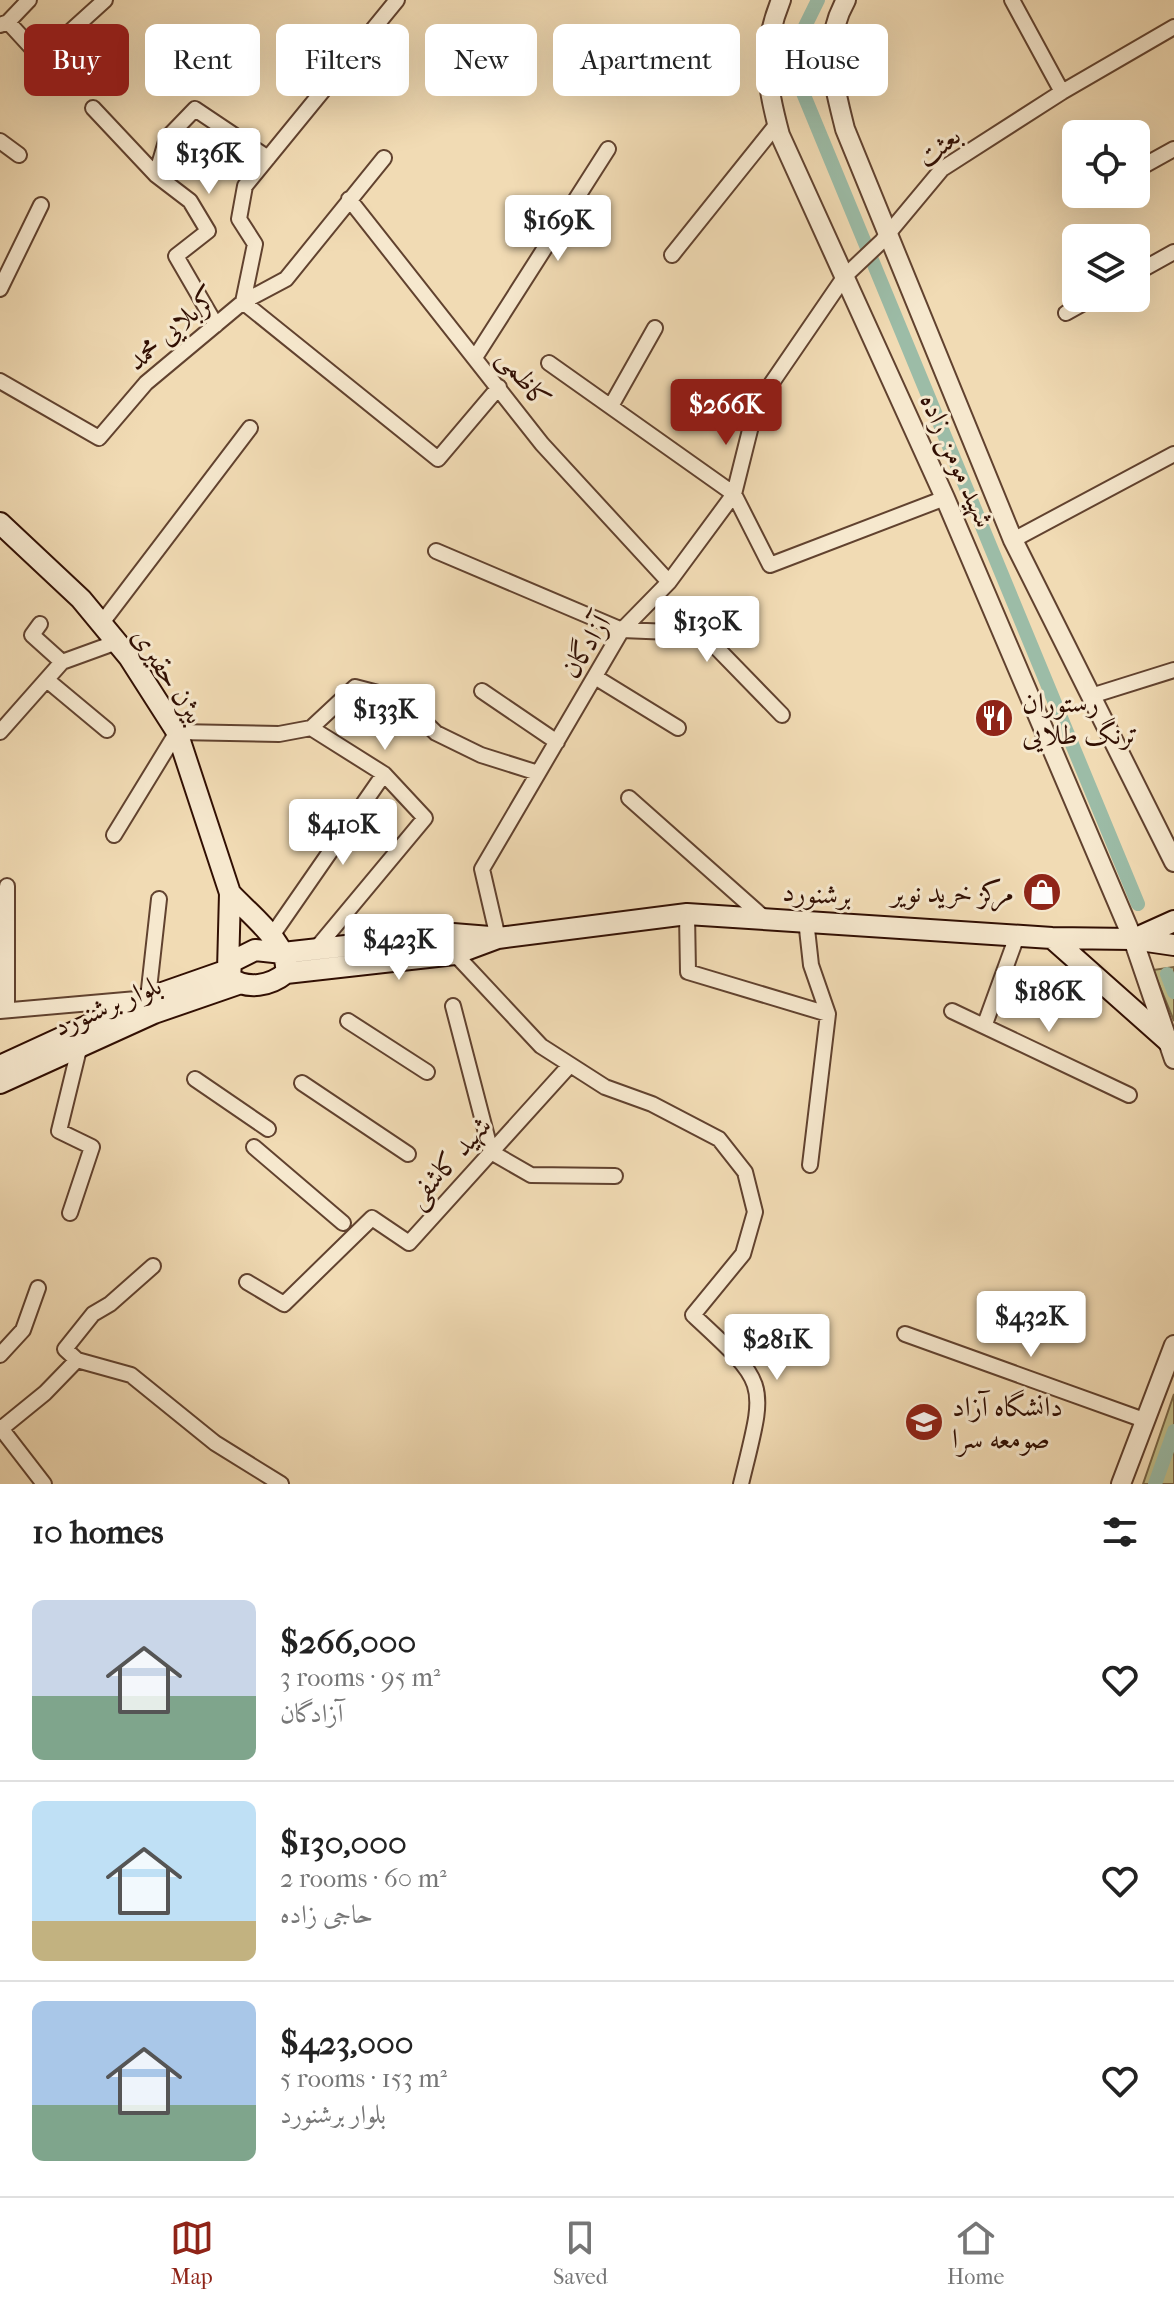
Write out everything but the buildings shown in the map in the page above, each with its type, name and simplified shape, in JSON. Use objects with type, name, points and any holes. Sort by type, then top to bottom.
[{"type":"main road","name":"بیژن حقیری","points":[[0,523],[81,599],[117,642],[177,732],[230,893]]},
{"type":"main road","points":[[230,893],[280,955]]},
{"type":"main road","points":[[230,893],[233,977]]},
{"type":"main road","name":"برشنورد","points":[[498,938],[687,914],[1052,938],[1133,939],[1174,945]]},
{"type":"main road","name":"برشنورد","points":[[1133,939],[1174,921]]},
{"type":"main road","points":[[280,955],[453,934],[498,938]]},
{"type":"main road","points":[[233,977],[240,955],[255,950],[280,955],[455,954],[498,938]]},
{"type":"main road","points":[[1052,938],[1171,1050]]},
{"type":"main road","points":[[233,977],[266,984],[280,955]]},
{"type":"main road","name":"بلوار برشنورد","points":[[0,1066],[148,998],[233,977]]},
{"type":"main road","name":"بلوار برشنورد","points":[[0,1083],[233,977]]},
{"type":"street","points":[[29,0],[4,23],[41,58],[105,0]]},
{"type":"street","name":"کربلایی محمد","points":[[0,381],[99,438],[146,383],[243,302],[255,244],[239,219],[245,186],[396,0]]},
{"type":"street","name":"شهید مومن زاده","points":[[781,0],[766,44],[766,86],[777,124],[852,270],[945,498],[1133,939],[1171,1050]]},
{"type":"street","points":[[846,0],[837,16],[830,68],[845,129],[880,242],[1013,540],[1174,862]]},
{"type":"street","points":[[1012,0],[1062,92]]},
{"type":"street","name":"بعثت","points":[[852,270],[942,169],[1062,92],[1174,27]]},
{"type":"street","points":[[93,108],[156,175],[190,201],[208,231],[176,256],[216,325]]},
{"type":"street","points":[[156,175],[167,138],[195,109],[268,158]]},
{"type":"street","points":[[672,255],[777,124]]},
{"type":"street","points":[[0,141],[19,155]]},
{"type":"street","points":[[476,356],[608,149]]},
{"type":"street","points":[[1150,162],[1174,149]]},
{"type":"street","points":[[384,158],[286,279],[243,302],[438,459],[499,387]]},
{"type":"street","name":"کاظمی","points":[[349,199],[476,356],[542,444],[669,582]]},
{"type":"street","points":[[0,289],[41,205]]},
{"type":"street","points":[[1150,265],[1174,252]]},
{"type":"street","name":"آزادگان","points":[[498,938],[482,869],[622,630],[669,582],[734,494],[756,406],[852,270]]},
{"type":"street","points":[[611,406],[655,328]]},
{"type":"street","points":[[549,363],[734,494],[770,565],[945,498]]},
{"type":"street","points":[[101,624],[250,428]]},
{"type":"street","points":[[1013,540],[1174,454]]},
{"type":"street","points":[[436,551],[622,630],[671,632],[711,642],[782,715]]},
{"type":"street","points":[[36,629],[62,662]]},
{"type":"street","points":[[0,732],[62,662],[117,642]]},
{"type":"street","points":[[1091,696],[1174,670]]},
{"type":"street","points":[[1154,676],[1174,677]]},
{"type":"street","points":[[595,677],[678,728]]},
{"type":"street","points":[[47,680],[107,730]]},
{"type":"street","points":[[114,835],[177,732],[279,734],[311,728],[355,687],[401,699],[436,733],[481,755],[538,773]]},
{"type":"street","points":[[482,691],[557,742]]},
{"type":"street","points":[[311,728],[384,774],[425,818],[315,950]]},
{"type":"street","points":[[280,955],[384,774]]},
{"type":"street","points":[[629,798],[763,917]]},
{"type":"street","points":[[7,886],[4,1011],[148,998],[159,899]]},
{"type":"street","points":[[687,914],[688,972],[828,1014]]},
{"type":"street","points":[[806,920],[811,965],[828,1014],[810,1165]]},
{"type":"street","points":[[985,1024],[1017,936]]},
{"type":"street","points":[[455,954],[541,1046],[605,1087],[652,1104],[719,1139],[745,1172],[755,1212],[743,1254],[693,1315],[747,1365],[759,1389],[757,1420],[741,1484]]},
{"type":"street","points":[[453,1006],[491,1152],[531,1175],[615,1176]]},
{"type":"street","points":[[952,1011],[985,1024],[1129,1095]]},
{"type":"street","points":[[348,1021],[427,1072]]},
{"type":"street","points":[[70,1213],[92,1147],[59,1131],[80,1045]]},
{"type":"street","name":"شهید کاشفی","points":[[247,1282],[284,1304],[372,1218],[409,1243],[570,1065]]},
{"type":"street","points":[[195,1079],[268,1129]]},
{"type":"street","points":[[302,1083],[408,1154]]},
{"type":"street","points":[[254,1147],[343,1223]]},
{"type":"street","points":[[153,1266],[110,1304],[93,1314],[65,1349],[77,1360],[131,1375],[215,1443],[281,1484]]},
{"type":"street","points":[[0,1355],[23,1330],[38,1288]]},
{"type":"street","points":[[905,1334],[1144,1420]]},
{"type":"street","points":[[1121,1484],[1174,1345]]},
{"type":"street","points":[[44,1484],[1,1428],[45,1393],[77,1360]]},
{"type":"shaded area","points":[[1174,967],[1174,1021],[1153,970]]},
{"type":"shaded area","points":[[1174,1394],[1174,1484],[1143,1484]]},
{"type":"waterway","points":[[818,0],[789,59],[1138,904]]},
{"type":"waterway","points":[[1167,974],[1174,992]]},
{"type":"waterway","points":[[1155,1484],[1174,1431]]},
{"type":"place","name":"رستوران ترنگ طلایی","points":[[994,718]]},
{"type":"place","name":"مرکز خرید نویر","points":[[1042,892]]},
{"type":"place","name":"دانشگاه آزاد صومعه سرا","points":[[924,1422]]}]
